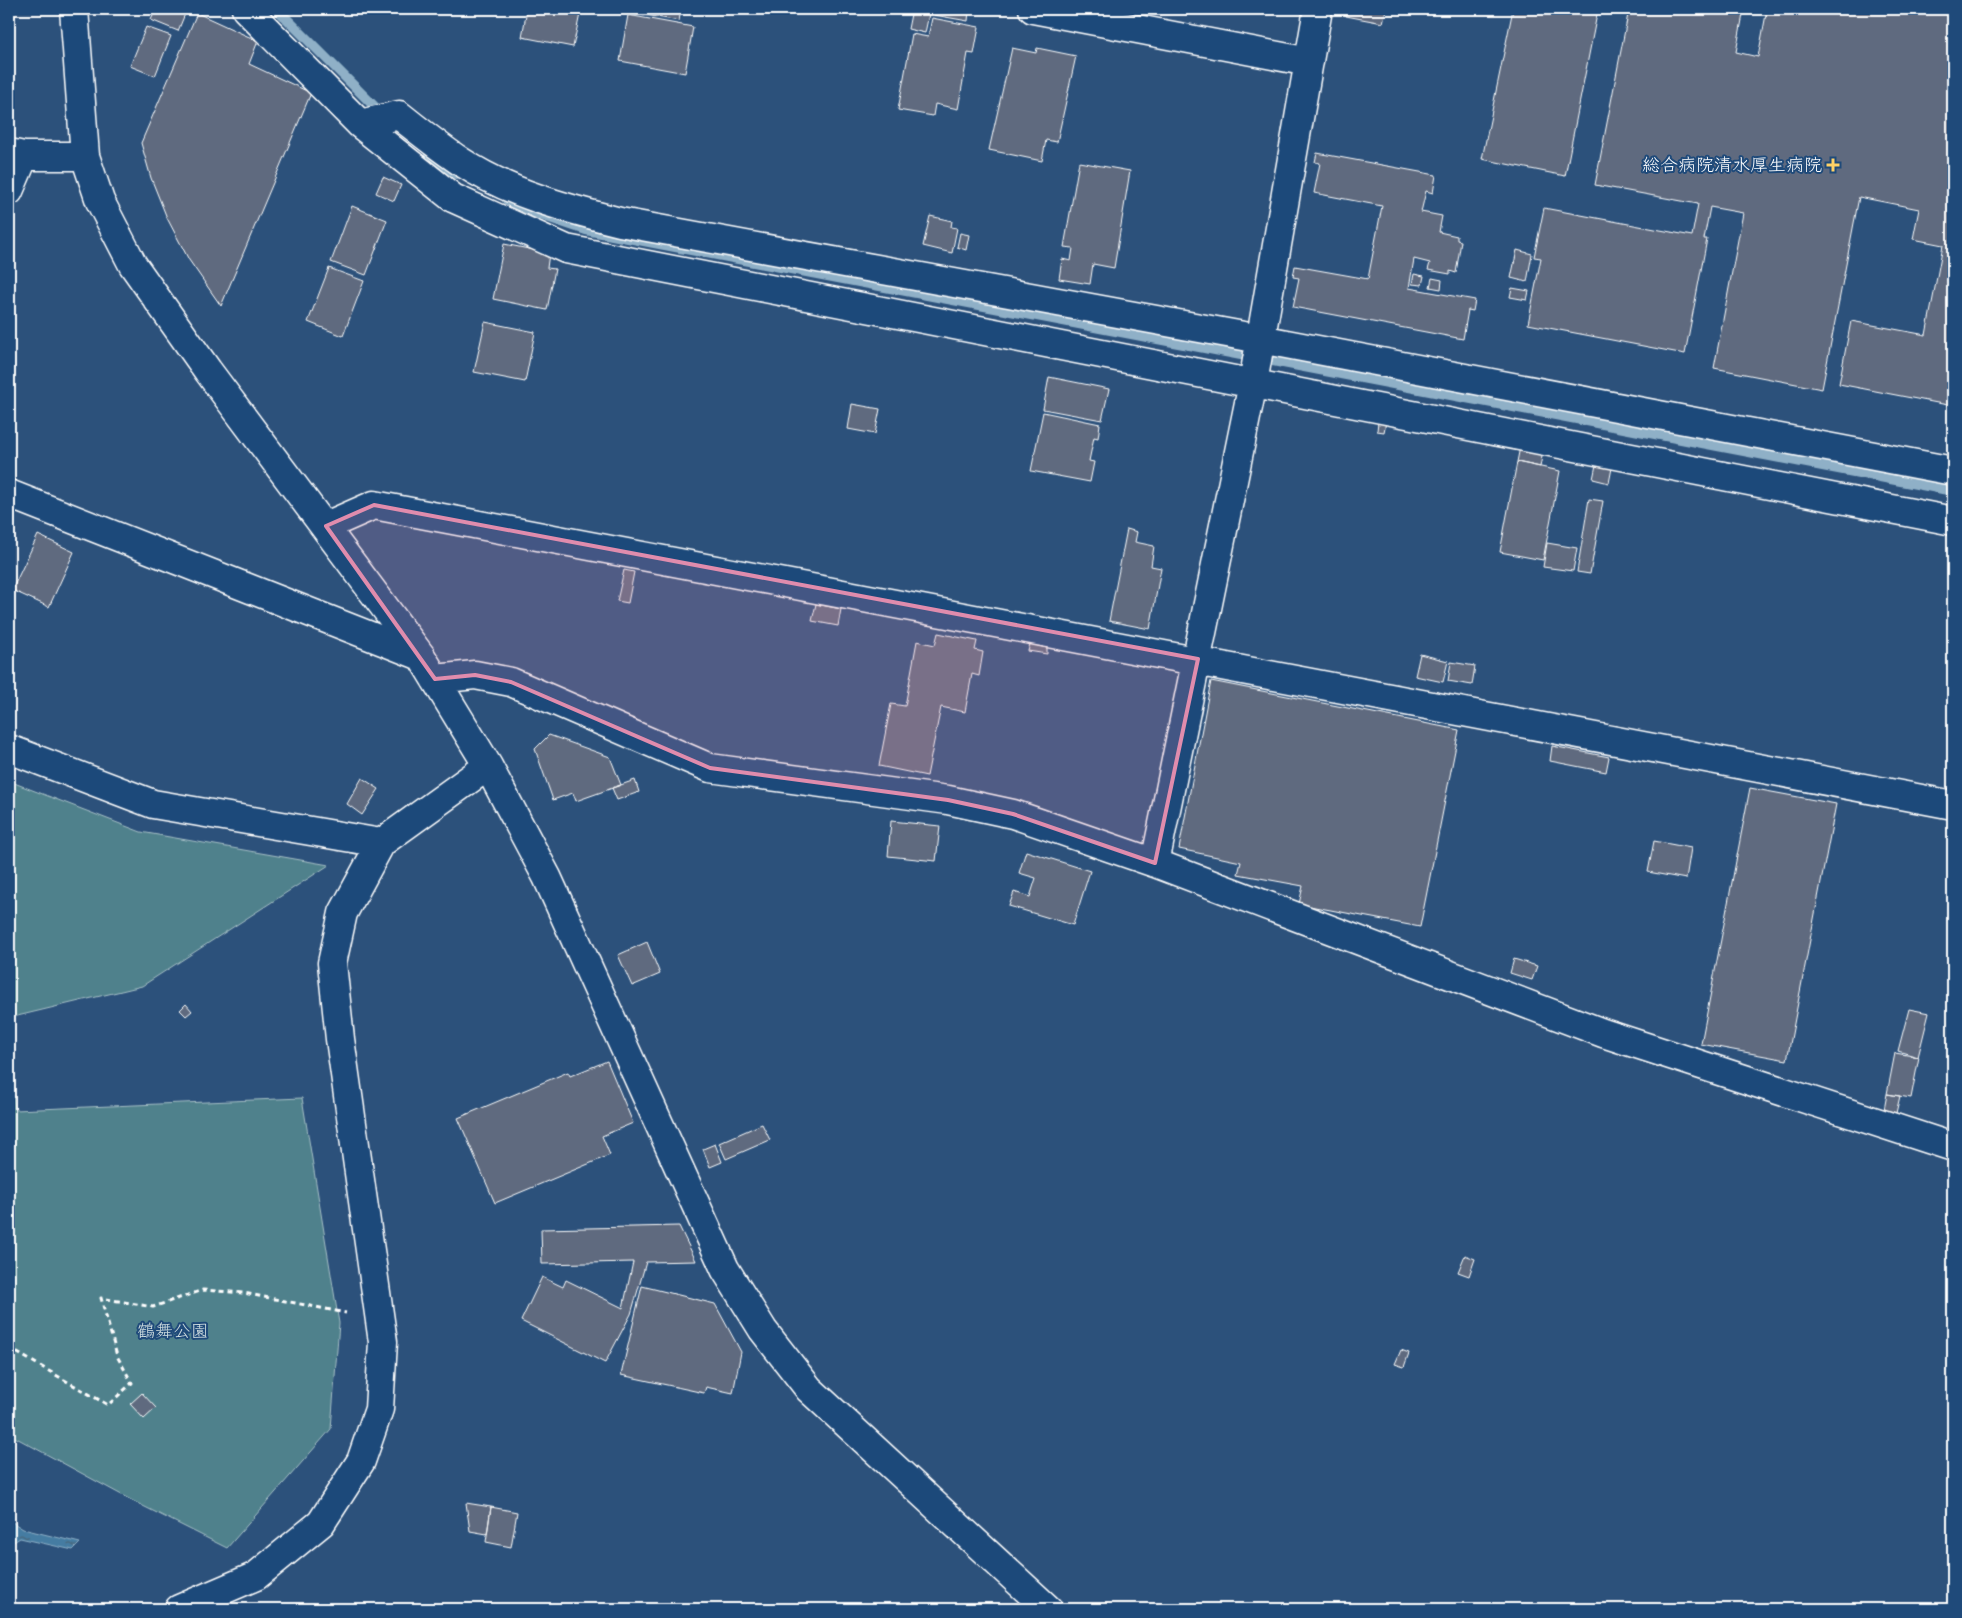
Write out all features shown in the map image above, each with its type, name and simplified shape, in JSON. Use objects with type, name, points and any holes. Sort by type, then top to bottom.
[{"type":"street","points":[[74,9],[86,156],[100,201],[133,265],[208,371],[326,526],[428,668],[488,766],[547,877],[725,1269],[763,1330],[808,1389],[1048,1609]]},
{"type":"street","points":[[246,9],[360,124],[453,198],[566,248],[1953,521]]},
{"type":"street","points":[[1033,9],[1309,62]]},
{"type":"street","points":[[1155,863],[1198,660],[1253,383],[1318,9]]},
{"type":"street","points":[[360,124],[399,115],[461,162],[524,194],[571,210],[620,222],[1260,339],[1953,471]]},
{"type":"street","points":[[9,191],[16,154],[86,156]]},
{"type":"street","points":[[9,494],[428,668],[511,682],[710,768],[948,800],[1013,814],[1155,863],[1603,1034],[1953,1147]]},
{"type":"street","points":[[326,526],[374,505],[1198,660],[1953,805]]},
{"type":"street","points":[[9,749],[153,804],[381,843]]},
{"type":"street","points":[[179,1609],[256,1576],[321,1523],[361,1461],[379,1409],[383,1342],[341,1048],[332,963],[343,913],[381,843],[488,766]]},
{"type":"path","points":[[9,1348],[108,1405],[132,1383],[117,1356],[101,1298],[153,1307],[203,1290],[244,1293],[315,1308],[379,1317]]},
{"type":"highlighted area","points":[[374,505],[1198,659],[1155,863],[1013,814],[948,800],[710,768],[511,682],[475,675],[435,679],[326,526]]},
{"type":"green space","points":[[9,781],[141,832],[329,865],[142,986],[9,1018]]},
{"type":"green space","name":"鶴舞公園","points":[[9,1049],[15,1110],[302,1098],[339,1323],[331,1429],[227,1548],[131,1500],[9,1434]]},
{"type":"water","points":[[9,1520],[23,1529],[80,1543],[73,1550],[20,1538],[9,1545]]},
{"type":"building","points":[[156,9],[187,9],[178,31],[151,20]]},
{"type":"building","points":[[527,9],[581,9],[573,47],[522,37]]},
{"type":"building","points":[[630,9],[681,9],[679,21],[629,12]]},
{"type":"building","points":[[912,9],[930,9],[925,33],[908,29]]},
{"type":"building","points":[[935,9],[969,10],[968,21],[934,15]]},
{"type":"building","points":[[1347,9],[1386,9],[1383,23],[1346,16]]},
{"type":"building","points":[[1513,9],[1598,9],[1565,176],[1482,159]]},
{"type":"building","points":[[1629,9],[1744,9],[1736,52],[1758,57],[1767,9],[1953,9],[1953,406],[1839,384],[1851,321],[1926,335],[1943,245],[1913,239],[1919,209],[1859,197],[1822,389],[1714,368],[1743,213],[1710,207],[1704,239],[1707,239],[1685,354],[1528,324],[1541,258],[1534,257],[1544,208],[1692,236],[1698,204],[1595,185]]},
{"type":"building","points":[[197,13],[258,41],[249,64],[311,93],[221,306],[189,260],[167,218],[151,178],[141,143]]},
{"type":"building","points":[[628,15],[693,27],[685,73],[620,61]]},
{"type":"building","points":[[932,18],[979,27],[974,54],[968,53],[958,109],[935,104],[933,116],[898,110],[912,34],[928,37]]},
{"type":"building","points":[[146,27],[171,36],[155,76],[130,66]]},
{"type":"building","points":[[1012,48],[1036,53],[1037,48],[1076,56],[1057,142],[1046,140],[1042,161],[989,150]]},
{"type":"building","points":[[1317,153],[1436,175],[1433,193],[1426,191],[1421,212],[1442,216],[1439,232],[1457,236],[1457,240],[1461,241],[1456,273],[1450,271],[1450,274],[1428,270],[1430,263],[1414,259],[1409,288],[1475,300],[1473,311],[1468,310],[1463,339],[1293,307],[1299,278],[1293,277],[1295,266],[1368,279],[1382,206],[1314,193],[1320,163],[1315,162]]},
{"type":"building","points":[[1079,162],[1130,171],[1114,268],[1093,264],[1090,284],[1059,279],[1062,259],[1071,261],[1073,248],[1064,247]]},
{"type":"building","points":[[383,177],[401,185],[394,201],[376,193]]},
{"type":"building","points":[[352,206],[387,220],[366,275],[331,262]]},
{"type":"building","points":[[930,216],[952,221],[951,227],[957,228],[952,253],[923,246]]},
{"type":"building","points":[[960,233],[969,235],[966,250],[957,247]]},
{"type":"building","points":[[504,244],[549,253],[547,268],[555,269],[547,310],[493,299]]},
{"type":"building","points":[[1517,250],[1532,254],[1527,282],[1511,278]]},
{"type":"building","points":[[329,268],[364,281],[343,336],[308,322]]},
{"type":"building","points":[[1414,274],[1424,276],[1422,285],[1412,284]]},
{"type":"building","points":[[1432,278],[1442,280],[1441,289],[1430,287]]},
{"type":"building","points":[[1512,288],[1529,291],[1527,300],[1510,297]]},
{"type":"building","points":[[485,322],[535,332],[525,382],[474,372]]},
{"type":"building","points":[[1049,377],[1109,389],[1102,420],[1043,409]]},
{"type":"building","points":[[852,404],[880,409],[875,434],[848,429]]},
{"type":"building","points":[[1043,412],[1100,424],[1098,438],[1094,437],[1089,461],[1094,462],[1090,482],[1031,471]]},
{"type":"building","points":[[1378,421],[1386,422],[1384,432],[1377,431]]},
{"type":"building","points":[[1521,442],[1544,446],[1540,467],[1517,462]]},
{"type":"building","points":[[1597,460],[1613,463],[1609,483],[1593,479]]},
{"type":"building","points":[[1517,462],[1560,471],[1543,560],[1500,552]]},
{"type":"building","points":[[1589,499],[1603,501],[1590,574],[1577,572]]},
{"type":"building","points":[[1127,529],[1137,532],[1135,542],[1154,546],[1151,566],[1161,568],[1150,629],[1109,621]]},
{"type":"building","points":[[38,535],[74,552],[49,607],[12,590]]},
{"type":"building","points":[[1547,543],[1577,548],[1573,571],[1543,567]]},
{"type":"building","points":[[624,570],[634,572],[628,603],[617,601]]},
{"type":"building","points":[[816,604],[841,609],[838,626],[812,621]]},
{"type":"building","points":[[938,633],[977,641],[975,650],[983,652],[979,676],[972,674],[965,712],[941,707],[927,776],[879,766],[891,704],[905,706],[917,641],[935,645]]},
{"type":"building","points":[[1030,644],[1047,648],[1047,654],[1028,651]]},
{"type":"building","points":[[1420,654],[1448,661],[1443,682],[1415,676]]},
{"type":"building","points":[[1451,662],[1475,666],[1472,685],[1448,681]]},
{"type":"building","points":[[1211,681],[1459,730],[1420,927],[1299,904],[1303,886],[1238,874],[1241,862],[1179,849]]},
{"type":"building","points":[[549,735],[610,757],[621,785],[576,801],[573,793],[553,800],[535,749]]},
{"type":"building","points":[[1552,746],[1609,757],[1606,772],[1550,761]]},
{"type":"building","points":[[362,778],[379,789],[362,815],[347,804]]},
{"type":"building","points":[[635,780],[639,792],[617,800],[612,788]]},
{"type":"building","points":[[1750,788],[1836,804],[1787,1060],[1701,1044]]},
{"type":"building","points":[[891,821],[940,826],[936,861],[888,856]]},
{"type":"building","points":[[1654,841],[1691,848],[1686,879],[1648,872]]},
{"type":"building","points":[[1026,851],[1090,871],[1073,925],[1009,906],[1014,892],[1030,897],[1036,878],[1019,873]]},
{"type":"building","points":[[647,942],[660,974],[632,986],[618,955]]},
{"type":"building","points":[[1514,959],[1537,966],[1532,980],[1510,973]]},
{"type":"building","points":[[186,1004],[192,1011],[186,1016],[180,1010]]},
{"type":"building","points":[[1909,1009],[1929,1013],[1918,1057],[1898,1051]]},
{"type":"building","points":[[1895,1053],[1919,1057],[1911,1098],[1887,1094]]},
{"type":"building","points":[[607,1061],[633,1123],[602,1136],[610,1155],[495,1203],[458,1118],[568,1072],[570,1076]]},
{"type":"building","points":[[1887,1094],[1900,1096],[1896,1113],[1884,1110]]},
{"type":"building","points":[[762,1124],[770,1140],[726,1159],[719,1143]]},
{"type":"building","points":[[715,1144],[722,1162],[710,1167],[703,1149]]},
{"type":"building","points":[[679,1226],[696,1261],[646,1262],[631,1314],[605,1363],[521,1321],[542,1277],[563,1287],[566,1280],[623,1308],[633,1262],[542,1264],[541,1229]]},
{"type":"building","points":[[1465,1255],[1475,1259],[1469,1276],[1458,1272]]},
{"type":"building","points":[[642,1286],[715,1304],[741,1352],[733,1393],[706,1387],[704,1393],[621,1375]]},
{"type":"building","points":[[1401,1350],[1409,1353],[1404,1367],[1395,1364]]},
{"type":"building","points":[[142,1393],[156,1408],[144,1419],[130,1404]]},
{"type":"building","points":[[466,1503],[491,1507],[487,1534],[470,1531]]},
{"type":"building","points":[[491,1507],[517,1512],[511,1547],[486,1542]]},
{"type":"waterway","points":[[277,9],[384,116]]},
{"type":"waterway","points":[[429,155],[456,174]]},
{"type":"waterway","points":[[507,200],[535,213],[586,230],[1953,491]]},
{"type":"place","name":"総合病院清水厚生病院","points":[[1833,165]]}]
